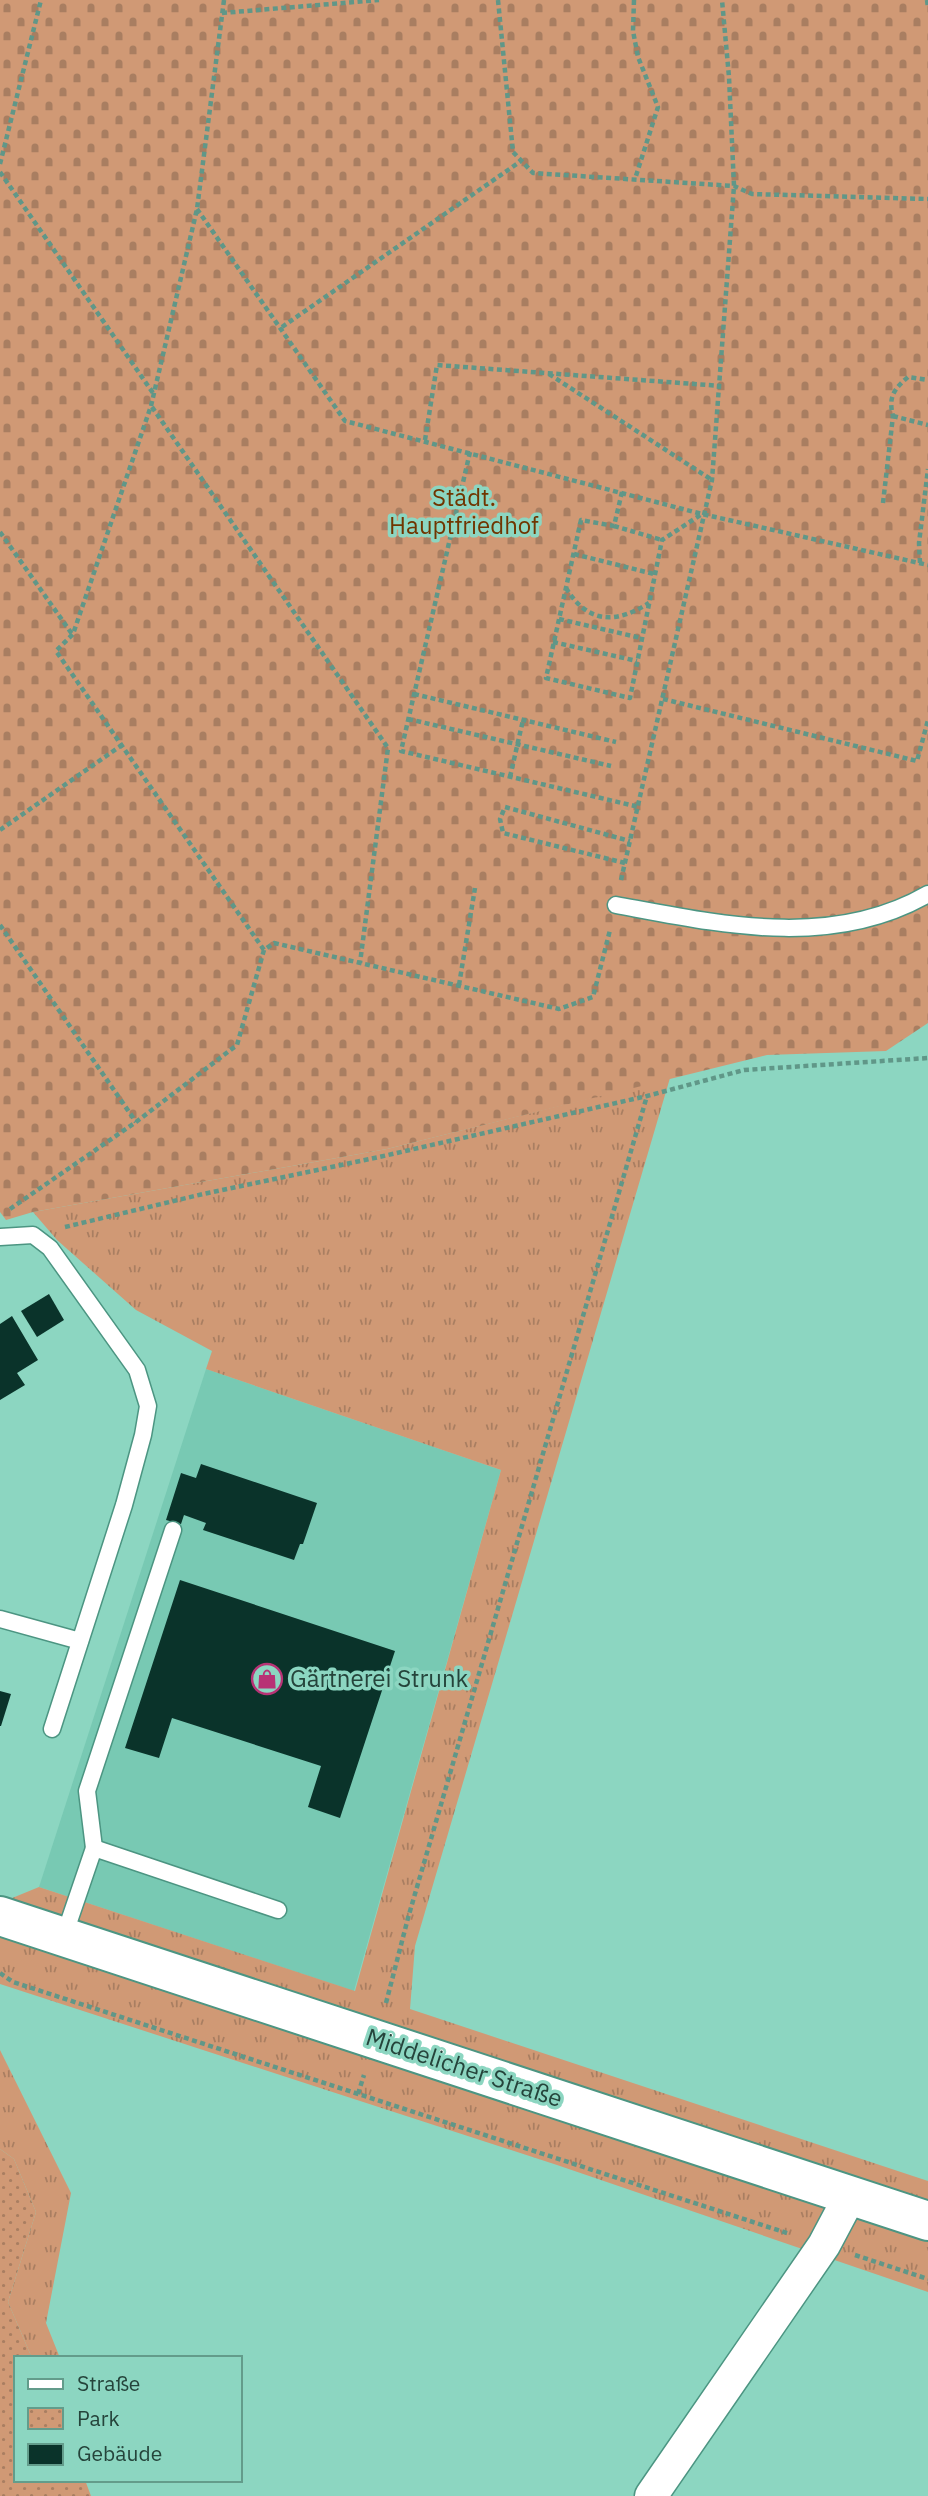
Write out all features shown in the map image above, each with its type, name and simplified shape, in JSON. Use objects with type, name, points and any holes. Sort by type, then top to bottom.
[{"type":"street","name":"Middelicher Straße","points":[[0,1916],[928,2221]]},
{"type":"street","points":[[652,2496],[824,2245],[850,2196]]},
{"type":"lane","points":[[616,905],[699,920],[792,930],[852,924],[928,894]]},
{"type":"lane","points":[[0,1237],[33,1235],[50,1248],[107,1324],[137,1370],[148,1406],[124,1505],[52,1729]]},
{"type":"lane","points":[[64,1936],[94,1848],[87,1791],[173,1530]]},
{"type":"lane","points":[[0,1619],[79,1641]]},
{"type":"lane","points":[[94,1848],[278,1910]]},
{"type":"path","points":[[0,164],[41,0]]},
{"type":"path","points":[[224,0],[197,209],[151,406],[73,634],[57,651],[264,950]]},
{"type":"path","points":[[222,12],[379,0]]},
{"type":"path","points":[[498,0],[513,152],[533,173],[734,186],[752,194],[928,199]]},
{"type":"path","points":[[634,0],[636,8],[633,31],[638,57],[658,107],[635,179]]},
{"type":"path","points":[[0,1216],[136,1122],[237,1045],[264,950],[274,943],[559,1009],[593,997],[639,807],[702,514],[712,480],[734,186],[722,0]]},
{"type":"path","points":[[927,0],[928,9]]},
{"type":"path","points":[[282,327],[521,161]]},
{"type":"path","points":[[0,172],[154,394]]},
{"type":"path","points":[[197,209],[282,327],[345,421],[702,514],[928,565]]},
{"type":"path","points":[[425,440],[438,365],[721,386]]},
{"type":"path","points":[[549,373],[712,480]]},
{"type":"path","points":[[883,503],[892,393],[908,377],[928,380]]},
{"type":"path","points":[[151,406],[388,748],[360,963]]},
{"type":"path","points":[[892,416],[928,425]]},
{"type":"path","points":[[401,751],[470,452]]},
{"type":"path","points":[[920,563],[919,543],[928,469]]},
{"type":"path","points":[[614,526],[622,492]]},
{"type":"path","points":[[662,540],[581,520],[546,678],[629,698],[662,540],[702,514]]},
{"type":"path","points":[[0,532],[73,634]]},
{"type":"path","points":[[573,554],[654,574]]},
{"type":"path","points":[[566,587],[575,602],[597,617],[618,618],[649,603]]},
{"type":"path","points":[[559,619],[641,638]]},
{"type":"path","points":[[553,642],[636,661]]},
{"type":"path","points":[[414,694],[617,742]]},
{"type":"path","points":[[663,699],[917,761],[928,720]]},
{"type":"path","points":[[408,719],[611,766]]},
{"type":"path","points":[[510,776],[523,720]]},
{"type":"path","points":[[0,830],[121,745]]},
{"type":"path","points":[[388,748],[639,807]]},
{"type":"path","points":[[625,863],[503,834],[500,819],[505,807],[630,841]]},
{"type":"path","points":[[458,985],[475,888]]},
{"type":"path","points":[[0,925],[136,1122]]},
{"type":"path","points":[[33,1235],[203,1194],[647,1096],[744,1070],[928,1058]]},
{"type":"path","points":[[387,1998],[647,1096]]},
{"type":"path","points":[[0,1973],[13,1982],[928,2278]]},
{"type":"shaded area","points":[[206,1369],[501,1470],[354,1991],[39,1887]]},
{"type":"green space","name":"Städt. Hauptfriedhof","points":[[0,0],[928,0],[928,1023],[886,1051],[767,1055],[387,1149],[33,1212],[6,1220],[0,1212]]},
{"type":"green space","points":[[670,1078],[415,1946],[410,2009],[928,2181],[928,2292],[557,2165],[0,1984],[0,1903],[39,1887],[355,1991],[501,1470],[206,1369],[212,1351],[136,1310],[57,1240],[33,1212],[387,1149]]},
{"type":"green space","points":[[0,2050],[71,2193],[46,2323],[59,2356],[31,2356],[8,2302],[36,2212],[14,2159],[0,2149]]},
{"type":"green space","points":[[0,2149],[14,2159],[36,2212],[8,2302],[31,2356],[14,2356],[14,2482],[86,2482],[91,2496],[0,2496]]},
{"type":"building","points":[[49,1294],[64,1320],[37,1337],[21,1311]]},
{"type":"building","points":[[12,1316],[38,1360],[17,1373],[25,1385],[0,1400],[0,1324]]},
{"type":"building","points":[[201,1464],[317,1503],[303,1544],[300,1544],[294,1560],[203,1530],[206,1523],[184,1515],[181,1524],[166,1520],[181,1473],[196,1478]]},
{"type":"building","name":"Gärtnerei Strunk","points":[[180,1580],[395,1651],[340,1818],[308,1807],[321,1766],[172,1718],[159,1758],[125,1748]]},
{"type":"building","points":[[0,1691],[11,1694],[1,1726],[0,1726]]},
{"type":"place","name":"Gärtnerei Strunk","points":[[267,1679]]}]
